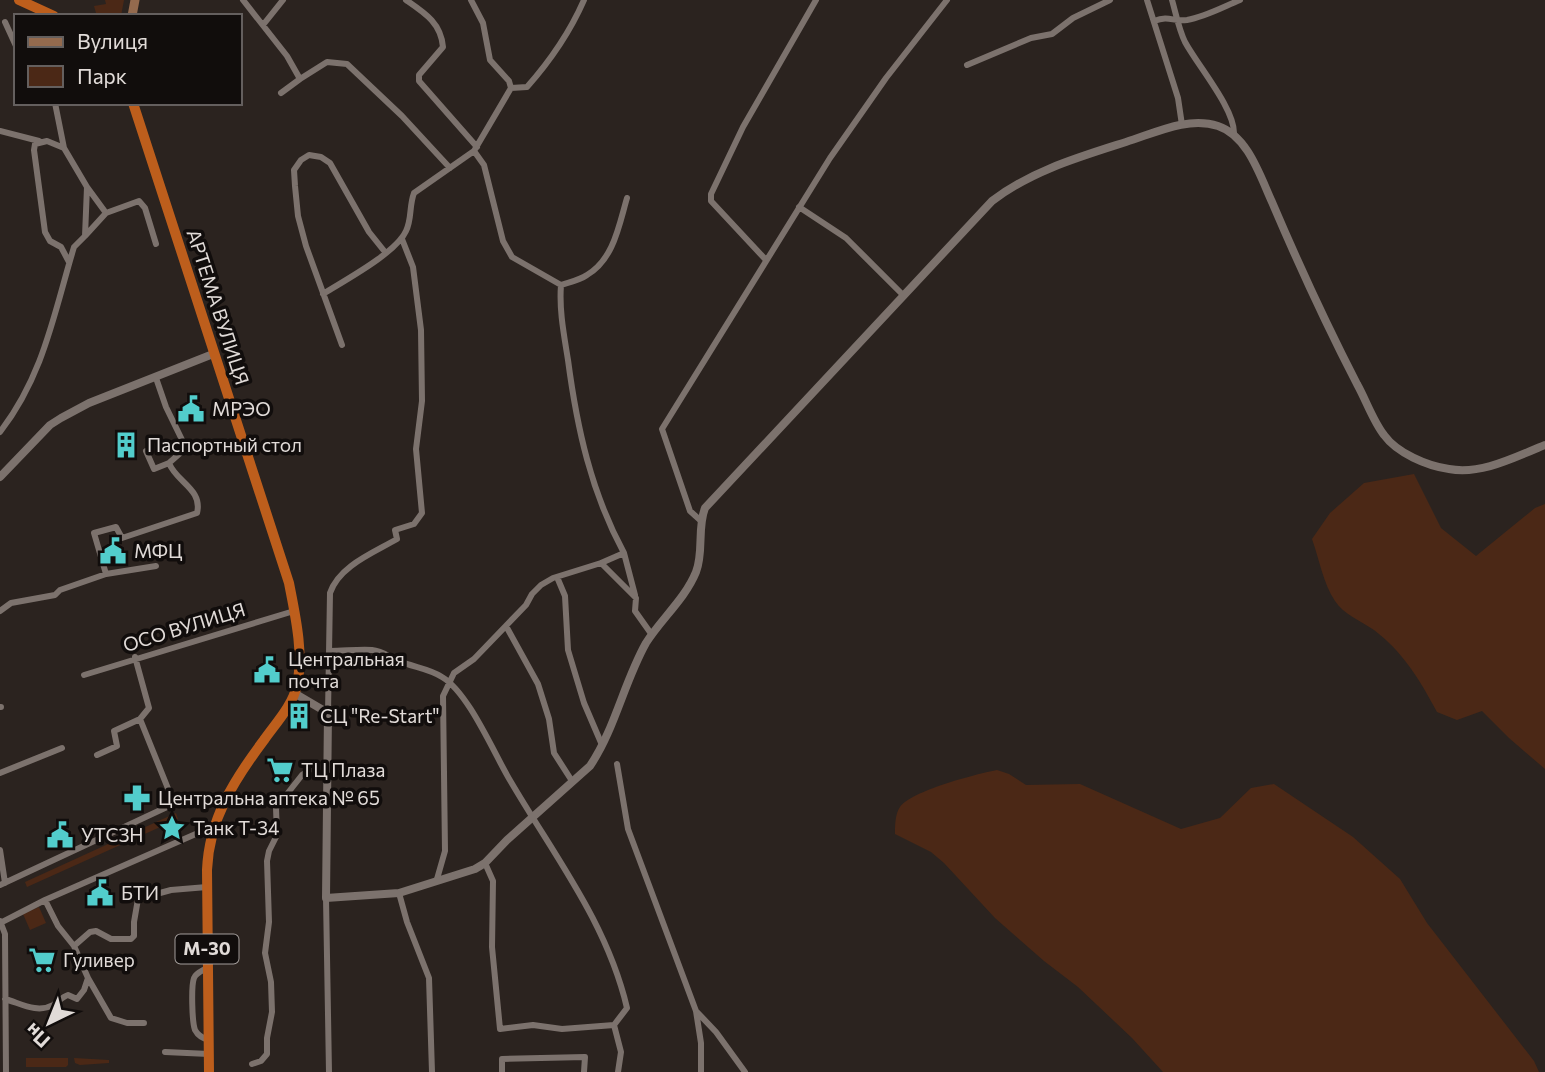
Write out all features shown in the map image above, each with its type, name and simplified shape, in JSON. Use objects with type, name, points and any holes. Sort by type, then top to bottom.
[{"type":"highway","points":[[19,0],[50,14]]},
{"type":"highway","name":"АРТЕМА ВУЛИЦЯ","points":[[134,105],[289,583],[298,658],[296,689]]},
{"type":"highway","name":"М-30","points":[[209,1072],[206,887],[207,861],[214,826],[222,804],[236,780],[283,715],[296,689]]},
{"type":"street","points":[[243,0],[287,56],[300,79]]},
{"type":"street","points":[[263,25],[283,0]]},
{"type":"street","points":[[406,0],[429,16],[442,38],[443,47],[419,75],[419,81],[475,149],[484,165],[503,241],[512,257],[561,285],[589,275],[614,243],[627,198]]},
{"type":"street","points":[[323,294],[366,268],[402,239],[408,226],[410,203],[414,193],[475,149],[511,88],[509,81],[491,60],[484,23],[471,0]]},
{"type":"street","points":[[511,88],[527,87],[572,27],[584,0]]},
{"type":"street","points":[[766,260],[711,201],[711,194],[743,127],[816,0]]},
{"type":"street","points":[[700,520],[690,512],[662,429],[799,207],[886,78],[947,0]]},
{"type":"street","points":[[967,65],[1031,38],[1052,34],[1073,18],[1110,0]]},
{"type":"street","points":[[1147,0],[1178,98],[1182,125]]},
{"type":"street","points":[[1172,0],[1184,41],[1234,125],[1234,134]]},
{"type":"street","points":[[1154,21],[1165,17],[1178,21],[1190,20],[1240,0]]},
{"type":"street","points":[[5,22],[14,42]]},
{"type":"street","points":[[281,93],[327,62],[347,64],[450,168]]},
{"type":"street","points":[[55,105],[64,148],[106,213]]},
{"type":"street","points":[[326,898],[399,893],[475,869],[485,863],[590,766],[602,745],[631,672],[652,635],[679,600],[696,571],[700,520],[705,508],[719,490],[992,201],[1010,187],[1033,175],[1091,153],[1182,125],[1203,123],[1234,134],[1255,163],[1307,283],[1384,436],[1398,448],[1424,462],[1449,470],[1487,467],[1545,445]]},
{"type":"street","points":[[0,131],[64,148]]},
{"type":"street","points":[[41,141],[35,144],[34,150],[45,232],[50,241],[61,247],[69,262]]},
{"type":"street","points":[[341,345],[298,216],[294,170],[301,160],[309,155],[321,157],[330,163],[369,232],[385,253]]},
{"type":"street","points":[[85,236],[87,187]]},
{"type":"street","points":[[0,432],[43,358],[74,247],[106,213],[139,201],[145,208],[156,244]]},
{"type":"street","points":[[799,207],[846,238],[904,296]]},
{"type":"street","points":[[329,1072],[326,898],[330,593],[335,579],[359,561],[397,539],[395,530],[414,524],[422,513],[416,449],[422,401],[422,354],[415,278],[402,239]]},
{"type":"street","points":[[561,285],[560,304],[574,407],[591,480],[609,526],[624,553],[636,598],[635,611],[652,635]]},
{"type":"street","points":[[0,477],[50,425],[61,418],[89,403],[213,354]]},
{"type":"street","points":[[146,451],[154,469],[169,463],[186,448],[166,407],[156,378]]},
{"type":"street","points":[[106,574],[94,533],[116,527],[122,538],[197,513],[198,500],[194,492],[175,475],[169,463]]},
{"type":"street","points":[[438,879],[445,851],[443,696],[454,673],[474,659],[526,605],[541,585],[624,553]]},
{"type":"street","points":[[601,563],[636,598]]},
{"type":"street","points":[[0,611],[11,603],[55,595],[60,590],[106,574],[156,566]]},
{"type":"street","points":[[557,577],[565,596],[568,650],[584,703],[602,745]]},
{"type":"street","name":"ОСО ВУЛИЦЯ","points":[[84,675],[135,657],[294,611]]},
{"type":"street","points":[[506,626],[538,684],[549,719],[554,753],[572,782]]},
{"type":"street","points":[[330,651],[372,650],[386,653],[442,677],[459,692],[532,817],[576,885],[600,930],[619,976],[627,1008],[614,1024],[562,1029],[533,1025],[499,1030],[492,947],[492,881],[485,863]]},
{"type":"street","points":[[97,754],[117,746],[114,731],[140,719],[149,708],[135,657]]},
{"type":"street","points":[[296,689],[328,713]]},
{"type":"street","points":[[0,850],[2,884],[167,807],[171,796],[140,719]]},
{"type":"street","points":[[0,773],[62,748]]},
{"type":"street","points":[[617,764],[628,829],[696,1011],[701,1043],[701,1072]]},
{"type":"street","points":[[252,1064],[261,1061],[267,1054],[272,1012],[271,982],[265,953],[269,907],[266,873],[269,850],[277,835],[276,808],[302,775],[311,769],[327,765]]},
{"type":"street","points":[[6,1072],[5,934],[0,922],[214,826]]},
{"type":"street","points":[[74,946],[90,932],[96,931],[101,931],[111,939],[131,939],[134,936],[138,899],[171,890],[206,887]]},
{"type":"street","points":[[399,893],[407,922],[429,978],[432,1072]]},
{"type":"street","points":[[45,900],[58,926],[74,946],[88,978],[111,1018],[127,1023],[144,1023]]},
{"type":"street","points":[[5,999],[30,1008],[51,1006],[68,995],[77,999],[88,978]]},
{"type":"street","points":[[696,1011],[716,1032],[745,1072]]},
{"type":"street","points":[[614,1024],[621,1052],[618,1072]]},
{"type":"street","points":[[165,1052],[209,1054]]},
{"type":"street","points":[[502,1072],[502,1059],[585,1057],[584,1072]]},
{"type":"green space","points":[[105,0],[124,0],[121,14],[93,14],[96,13],[94,6],[106,4]]},
{"type":"green space","points":[[1414,474],[1441,528],[1476,556],[1535,508],[1545,504],[1545,769],[1482,711],[1457,720],[1437,712],[1402,657],[1374,630],[1343,610],[1327,586],[1312,539],[1330,513],[1364,483]]},
{"type":"green space","points":[[997,770],[1026,785],[1080,784],[1181,829],[1220,818],[1251,788],[1274,784],[1353,837],[1400,879],[1427,923],[1534,1061],[1539,1072],[1163,1072],[1132,1038],[1078,987],[995,918],[944,863],[931,852],[895,834],[897,813],[906,801],[945,784]]},
{"type":"green space","points":[[176,813],[178,819],[27,887],[25,882]]},
{"type":"green space","points":[[39,907],[46,923],[30,930],[23,914]]},
{"type":"green space","points":[[26,1058],[68,1058],[68,1065],[26,1067]]},
{"type":"green space","points":[[74,1058],[109,1060],[109,1063],[80,1065],[75,1063]]},
{"type":"place","name":"МРЭО","points":[[191,409]]},
{"type":"place","name":"Паспортный стол","points":[[126,445]]},
{"type":"place","name":"МФЦ","points":[[113,551]]},
{"type":"place","name":"Центральная почта","points":[[267,670]]},
{"type":"place","name":"СЦ \"Re-Start\"","points":[[299,716]]},
{"type":"place","name":"ТЦ Плаза","points":[[280,770]]},
{"type":"place","name":"Центральна аптека № 65","points":[[137,798]]},
{"type":"place","name":"Танк Т-34","points":[[172,828]]},
{"type":"place","name":"УТСЗН","points":[[60,835]]},
{"type":"place","name":"БТИ","points":[[100,893]]},
{"type":"place","name":"Гуливер","points":[[42,960]]}]
